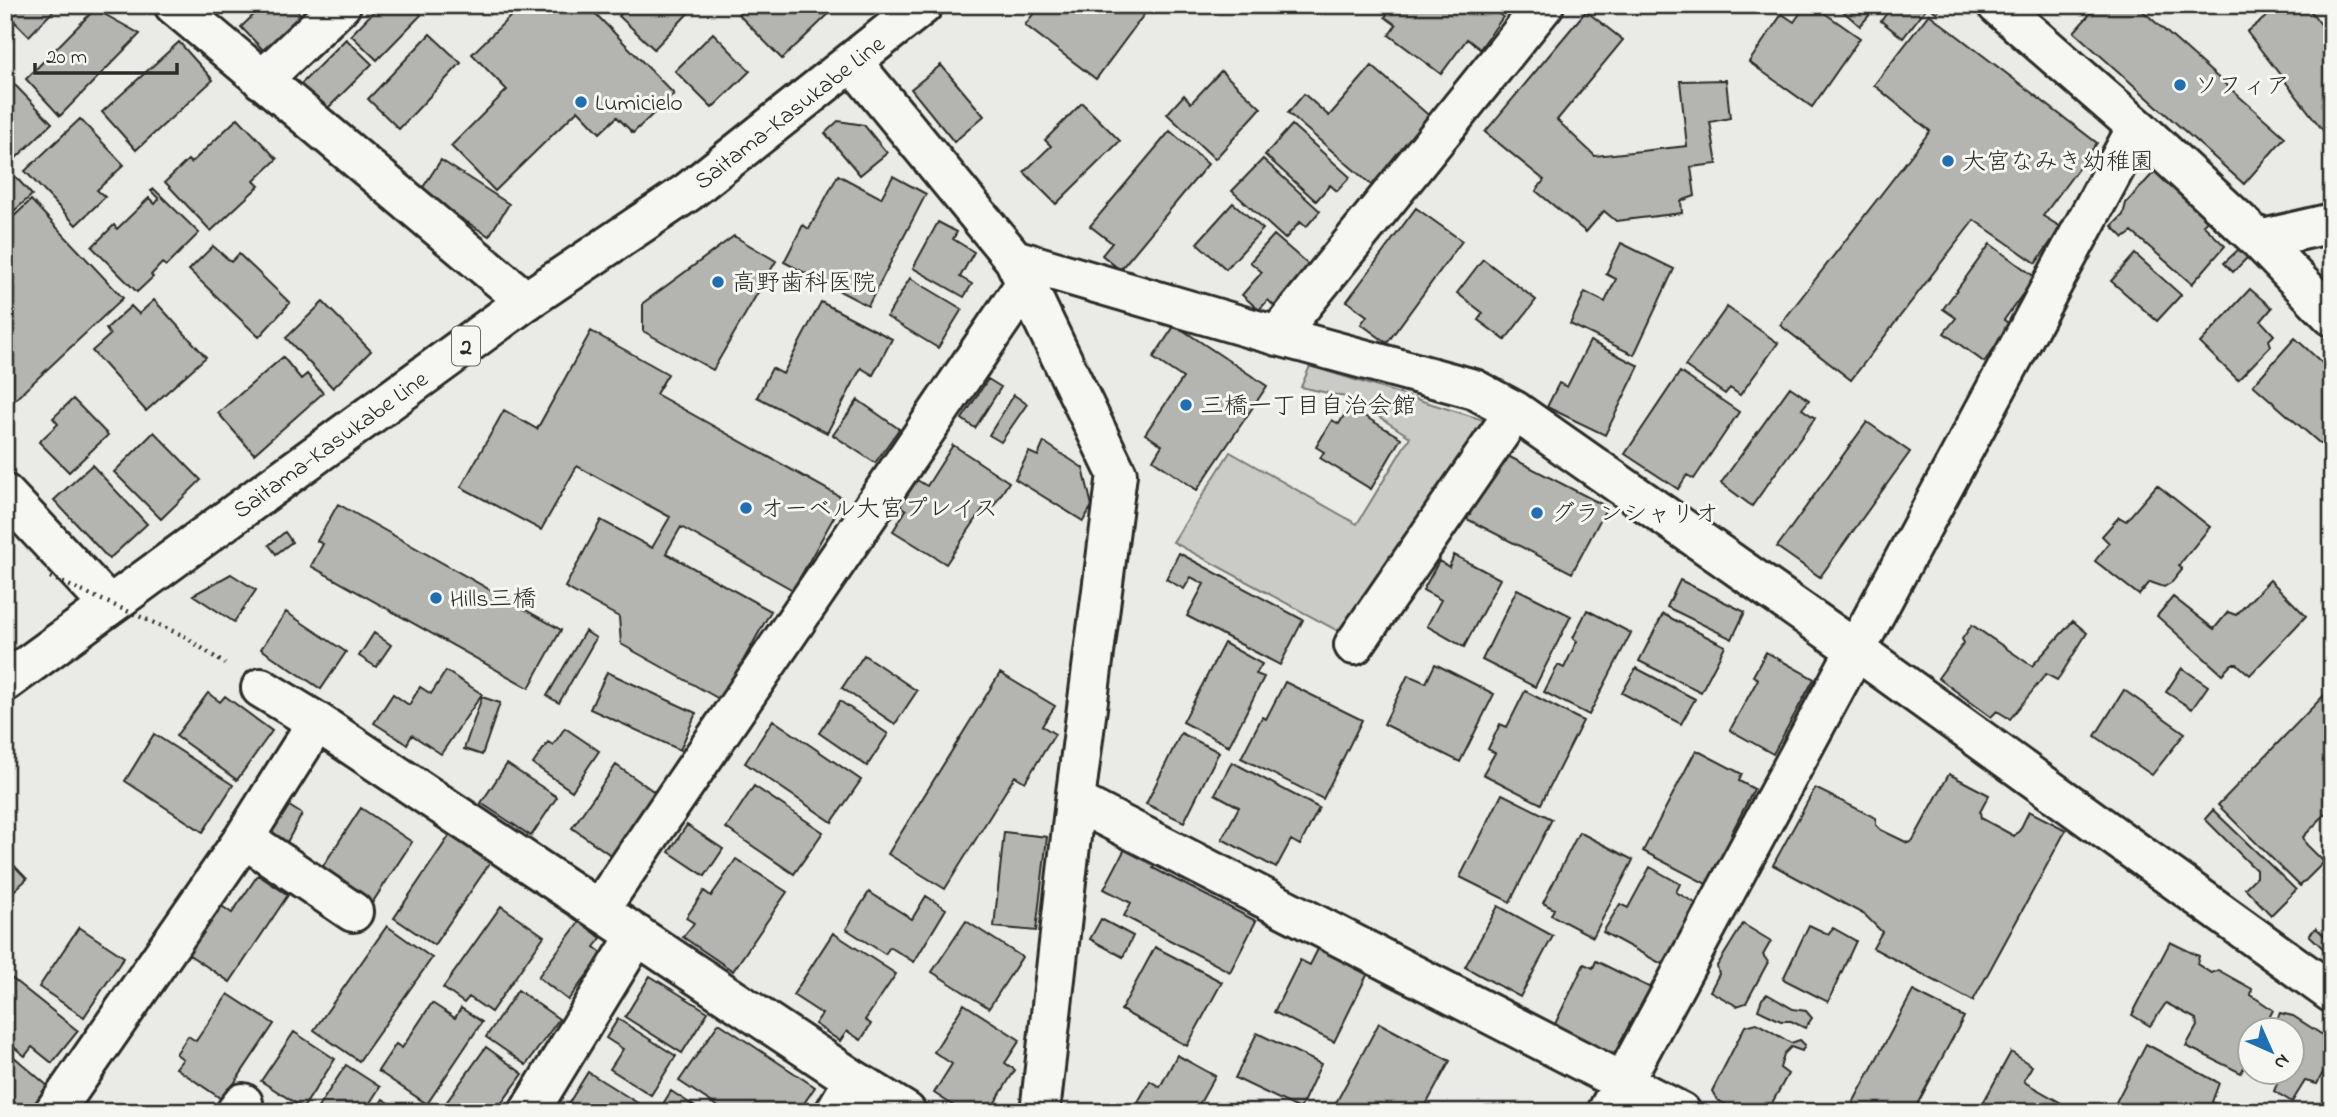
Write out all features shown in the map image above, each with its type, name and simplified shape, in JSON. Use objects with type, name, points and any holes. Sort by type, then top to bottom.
[{"type":"street","points":[[173,5],[526,301]]},
{"type":"street","points":[[262,80],[341,5]]},
{"type":"street","name":"Saitama-Kasukabe Line","points":[[5,682],[526,301],[688,192],[923,5]]},
{"type":"street","points":[[1277,335],[1545,5]]},
{"type":"street","points":[[2009,8],[2259,240],[2332,316]]},
{"type":"street","points":[[853,63],[1020,271],[1117,474],[1075,801],[1040,1112]]},
{"type":"street","points":[[1615,1097],[2137,127]]},
{"type":"street","points":[[2259,240],[2332,223]]},
{"type":"street","points":[[1020,271],[1277,335],[1474,389],[1515,411],[1856,650],[2332,993]]},
{"type":"street","points":[[599,910],[1020,271]]},
{"type":"street","points":[[1354,645],[1515,411]]},
{"type":"street","points":[[5,494],[109,605]]},
{"type":"street","points":[[261,688],[317,722],[906,1112]]},
{"type":"street","points":[[54,1112],[244,838],[317,722]]},
{"type":"street","points":[[1075,801],[1615,1097],[1681,1112]]},
{"type":"street","points":[[244,838],[353,912]]},
{"type":"street","points":[[529,1112],[638,935]]},
{"type":"street","points":[[835,1112],[854,1080]]},
{"type":"path","points":[[50,577],[184,636]]},
{"type":"shaded area","points":[[1310,366],[1490,422],[1349,637],[1173,542],[1230,452],[1357,524],[1410,437],[1350,398],[1301,387]]},
{"type":"building","points":[[5,5],[59,5],[29,36],[5,12]]},
{"type":"building","points":[[264,5],[292,5],[304,18],[267,54],[241,27]]},
{"type":"building","points":[[298,5],[315,5],[308,14]]},
{"type":"building","points":[[380,5],[411,5],[421,15],[377,60],[351,35]]},
{"type":"building","name":"Lumicielo","points":[[522,5],[587,5],[674,94],[633,133],[617,117],[600,133],[578,110],[495,191],[451,146],[507,90],[472,54]]},
{"type":"building","points":[[630,5],[696,5],[654,49],[619,16]]},
{"type":"building","points":[[747,5],[838,5],[782,59],[738,14]]},
{"type":"building","points":[[1040,5],[1151,5],[1096,79],[1025,25]]},
{"type":"building","points":[[1393,5],[1490,5],[1489,7],[1503,17],[1480,49],[1467,39],[1441,74],[1389,35],[1396,25],[1385,17]]},
{"type":"building","points":[[1806,5],[1813,5],[1860,38],[1812,107],[1749,62],[1782,14],[1794,22]]},
{"type":"building","points":[[1836,5],[1878,5],[1860,26]]},
{"type":"building","points":[[1893,5],[1943,5],[1937,13],[1928,6],[1903,38],[1881,21]]},
{"type":"building","name":"ソフィア","points":[[2098,5],[2136,5],[2285,137],[2244,184],[2074,32]]},
{"type":"building","points":[[2281,5],[2306,5],[2332,39],[2332,142],[2247,32]]},
{"type":"building","points":[[2321,5],[2332,5],[2332,24]]},
{"type":"building","points":[[95,9],[140,34],[60,116],[26,79]]},
{"type":"building","points":[[1586,11],[1623,40],[1557,120],[1595,156],[1687,146],[1680,81],[1726,80],[1730,118],[1710,122],[1717,164],[1691,167],[1695,196],[1681,201],[1682,213],[1616,221],[1604,211],[1586,232],[1536,191],[1544,180],[1485,132]]},
{"type":"building","points":[[1929,14],[2097,143],[2043,216],[2061,227],[2036,263],[1974,220],[1851,380],[1780,325],[1930,131],[1874,85]]},
{"type":"building","points":[[713,33],[750,71],[712,108],[675,71]]},
{"type":"building","points":[[430,34],[461,63],[399,129],[368,99]]},
{"type":"building","points":[[346,39],[372,64],[325,111],[300,85]]},
{"type":"building","points":[[179,42],[213,80],[136,150],[102,112]]},
{"type":"building","points":[[5,43],[13,52],[5,60]]},
{"type":"building","points":[[941,65],[984,116],[954,142],[911,89]]},
{"type":"building","points":[[1372,66],[1433,119],[1375,188],[1288,113],[1304,94],[1329,116]]},
{"type":"building","points":[[1221,71],[1261,108],[1215,159],[1167,114],[1184,95],[1191,103]]},
{"type":"building","points":[[12,82],[52,123],[13,161],[5,152],[5,88]]},
{"type":"building","points":[[1082,103],[1120,141],[1056,204],[1024,172],[1051,146],[1045,140]]},
{"type":"building","points":[[238,118],[277,159],[254,181],[259,186],[211,231],[165,182],[188,160],[191,163]]},
{"type":"building","points":[[80,119],[124,165],[97,190],[105,197],[76,225],[25,171]]},
{"type":"building","points":[[838,121],[864,125],[887,153],[860,175],[825,133]]},
{"type":"building","points":[[1292,125],[1350,177],[1337,191],[1330,185],[1316,201],[1265,155]]},
{"type":"building","points":[[1170,131],[1208,164],[1120,270],[1102,255],[1112,243],[1090,226]]},
{"type":"building","points":[[1263,159],[1320,211],[1306,227],[1300,222],[1285,239],[1232,191]]},
{"type":"building","points":[[441,160],[509,204],[489,236],[420,192]]},
{"type":"building","points":[[5,165],[32,195],[5,219]]},
{"type":"building","points":[[2157,169],[2211,215],[2203,225],[2225,246],[2192,284],[2132,232],[2124,238],[2112,226],[2123,215],[2126,203]]},
{"type":"building","points":[[838,175],[881,198],[893,176],[926,194],[868,306],[784,262],[803,225],[809,229]]},
{"type":"building","points":[[154,189],[199,233],[166,266],[162,263],[151,275],[153,277],[137,292],[92,247],[114,225],[117,229],[149,198],[155,204],[159,199],[151,191]]},
{"type":"building","points":[[31,200],[123,298],[5,409],[5,225]]},
{"type":"building","points":[[1233,203],[1263,229],[1226,269],[1197,243]]},
{"type":"building","points":[[1416,208],[1462,241],[1387,343],[1361,324],[1367,316],[1347,301]]},
{"type":"building","points":[[938,222],[957,232],[953,239],[974,252],[960,277],[972,284],[964,297],[913,268]]},
{"type":"building","points":[[1274,235],[1311,267],[1276,308],[1268,300],[1259,310],[1242,295],[1262,272],[1250,262]]},
{"type":"building","name":"高野歯科医院","points":[[734,236],[776,261],[713,370],[643,331],[643,303]]},
{"type":"building","points":[[1621,243],[1674,269],[1634,355],[1570,324],[1585,292],[1605,302],[1616,279],[1606,274]]},
{"type":"building","points":[[1990,244],[2035,277],[2004,320],[2011,325],[1984,362],[1944,333],[1956,318],[1943,309]]},
{"type":"building","points":[[213,246],[231,262],[239,254],[290,303],[259,337],[189,270]]},
{"type":"building","points":[[2240,248],[2249,256],[2233,272],[2224,263]]},
{"type":"building","points":[[2135,254],[2181,295],[2157,321],[2111,281]]},
{"type":"building","points":[[1483,259],[1536,300],[1505,340],[1478,320],[1483,313],[1457,293]]},
{"type":"building","points":[[910,278],[962,309],[938,348],[887,317]]},
{"type":"building","points":[[2250,289],[2272,308],[2261,321],[2274,335],[2269,340],[2271,346],[2238,380],[2200,343]]},
{"type":"building","points":[[154,300],[206,357],[146,411],[92,351],[110,335],[106,329],[131,306],[139,314]]},
{"type":"building","points":[[323,302],[371,351],[333,388],[286,338]]},
{"type":"building","points":[[821,302],[892,339],[873,375],[861,368],[827,433],[757,397],[772,368],[783,374]]},
{"type":"building","points":[[1727,307],[1778,343],[1740,395],[1730,388],[1725,394],[1685,366]]},
{"type":"building","points":[[1175,325],[1267,386],[1197,490],[1153,460],[1162,445],[1145,434],[1183,378],[1153,358]]},
{"type":"building","name":"オーベル大宮プレイス","points":[[591,331],[668,374],[656,394],[844,499],[793,590],[681,527],[666,553],[771,611],[721,700],[621,644],[619,617],[565,587],[601,520],[652,548],[670,517],[577,466],[541,530],[461,487],[504,410],[537,429]]},
{"type":"building","points":[[2295,338],[2332,372],[2332,454],[2253,385]]},
{"type":"building","points":[[1590,341],[1639,366],[1605,435],[1547,407],[1559,383],[1567,387]]},
{"type":"building","points":[[283,357],[301,379],[307,374],[323,393],[254,454],[218,413]]},
{"type":"building","points":[[1680,372],[1739,412],[1694,479],[1687,475],[1678,489],[1625,454]]},
{"type":"building","points":[[988,379],[1001,387],[975,428],[962,419]]},
{"type":"building","points":[[1790,387],[1809,400],[1802,409],[1815,418],[1752,506],[1721,483]]},
{"type":"building","points":[[1014,395],[1027,404],[1001,442],[989,435]]},
{"type":"building","points":[[73,399],[108,435],[69,472],[39,442],[58,424],[53,418]]},
{"type":"building","points":[[858,400],[899,429],[875,463],[833,435]]},
{"type":"building","points":[[1349,407],[1401,438],[1371,489],[1320,458],[1324,452],[1316,447],[1332,420],[1339,424]]},
{"type":"building","points":[[1867,422],[1910,452],[1820,577],[1777,547]]},
{"type":"building","points":[[154,432],[201,480],[161,519],[114,472]]},
{"type":"building","points":[[1044,442],[1083,468],[1092,506],[1083,521],[1015,479],[1029,452],[1038,456]]},
{"type":"building","points":[[953,445],[1009,482],[991,510],[985,506],[946,564],[893,531],[906,510],[900,506],[917,480],[927,486]]},
{"type":"building","name":"グランシャリオ","points":[[1502,453],[1607,507],[1572,573],[1467,519]]},
{"type":"building","points":[[92,465],[147,524],[109,559],[54,500]]},
{"type":"building","points":[[2157,485],[2210,527],[2179,565],[2182,570],[2172,582],[2164,587],[2150,582],[2139,595],[2095,561],[2109,543],[2102,536],[2119,517],[2126,521]]},
{"type":"building","name":"Hills三橋","points":[[338,504],[561,630],[529,688],[311,566],[323,544],[317,541]]},
{"type":"building","points":[[285,532],[292,542],[276,554],[269,545]]},
{"type":"building","points":[[1179,553],[1303,620],[1280,665],[1187,616],[1204,584],[1191,577],[1184,589],[1166,579]]},
{"type":"building","points":[[1454,555],[1500,579],[1464,647],[1427,626],[1441,600],[1423,590],[1439,561],[1449,567]]},
{"type":"building","points":[[231,574],[256,590],[234,622],[193,595]]},
{"type":"building","points":[[1680,580],[1745,612],[1732,639],[1667,607]]},
{"type":"building","points":[[2270,580],[2306,616],[2250,675],[2237,664],[2232,664],[2222,674],[2157,616],[2173,597],[2214,629],[2228,612],[2236,615]]},
{"type":"building","points":[[1517,589],[1571,616],[1535,687],[1482,660]]},
{"type":"building","points":[[1587,610],[1631,633],[1589,715],[1544,692],[1558,665],[1564,668],[1577,641],[1573,638]]},
{"type":"building","points":[[286,612],[346,652],[321,689],[261,649]]},
{"type":"building","points":[[1663,614],[1725,646],[1701,692],[1639,661]]},
{"type":"building","points":[[2073,621],[2087,633],[2060,676],[2057,680],[2046,674],[2010,719],[1997,711],[1991,717],[1938,678],[1964,643],[1962,639],[1972,625],[2032,666]]},
{"type":"building","points":[[585,631],[596,638],[559,703],[547,696]]},
{"type":"building","points":[[374,633],[391,645],[376,667],[359,656]]},
{"type":"building","points":[[1224,643],[1262,664],[1256,674],[1264,677],[1229,746],[1183,722]]},
{"type":"building","points":[[1766,652],[1814,679],[1773,754],[1730,730],[1758,679],[1753,676]]},
{"type":"building","points":[[864,655],[917,691],[895,724],[842,688]]},
{"type":"building","points":[[1435,664],[1494,694],[1460,762],[1384,724],[1408,675],[1426,683]]},
{"type":"building","points":[[1636,668],[1695,699],[1681,724],[1622,693]]},
{"type":"building","points":[[2182,668],[2208,686],[2192,709],[2166,692]]},
{"type":"building","points":[[446,671],[482,694],[441,754],[412,735],[407,744],[374,723],[393,694],[409,705],[420,687],[431,694]]},
{"type":"building","points":[[607,672],[696,713],[680,750],[590,709]]},
{"type":"building","points":[[1000,673],[1055,706],[1042,726],[1055,734],[1025,782],[1015,776],[945,889],[888,854]]},
{"type":"building","points":[[1285,682],[1362,720],[1323,799],[1241,758],[1262,717],[1266,719]]},
{"type":"building","points":[[2332,687],[2332,807],[2303,837],[2306,844],[2324,862],[2300,886],[2218,805]]},
{"type":"building","points":[[2124,690],[2185,733],[2152,775],[2095,736]]},
{"type":"building","points":[[1525,691],[1583,721],[1541,804],[1483,774],[1495,753],[1488,749],[1500,724],[1507,727]]},
{"type":"building","points":[[208,693],[220,702],[225,696],[272,731],[237,780],[176,736]]},
{"type":"building","points":[[482,697],[500,703],[482,755],[464,749]]},
{"type":"building","points":[[840,701],[888,734],[867,766],[819,733]]},
{"type":"building","points":[[773,720],[861,780],[832,822],[745,763]]},
{"type":"building","points":[[565,728],[599,751],[572,791],[533,764],[548,742],[553,745]]},
{"type":"building","points":[[1181,733],[1219,752],[1184,822],[1146,804]]},
{"type":"building","points":[[154,734],[233,785],[203,832],[125,781]]},
{"type":"building","points":[[1696,750],[1742,774],[1739,781],[1754,789],[1731,834],[1736,836],[1710,886],[1643,851]]},
{"type":"building","points":[[1232,762],[1319,808],[1300,845],[1291,840],[1276,868],[1222,839],[1239,807],[1215,794]]},
{"type":"building","points":[[507,764],[557,797],[531,836],[481,803]]},
{"type":"building","points":[[616,765],[659,795],[615,858],[572,828]]},
{"type":"building","points":[[1949,774],[1989,795],[1980,812],[1981,818],[2014,836],[2029,811],[2066,830],[1973,1001],[1873,948],[1882,932],[1865,915],[1773,865],[1815,788],[1876,818],[1876,825],[1881,830],[1908,843],[1913,840]]},
{"type":"building","points":[[754,786],[823,832],[794,874],[726,828]]},
{"type":"building","points":[[1502,794],[1552,819],[1510,902],[1460,877]]},
{"type":"building","points":[[278,799],[302,814],[285,846],[273,837],[266,818]]},
{"type":"building","points":[[361,808],[412,842],[372,903],[321,869]]},
{"type":"building","points":[[2213,810],[2296,890],[2271,915],[2245,888],[2256,877],[2256,870],[2205,819]]},
{"type":"building","points":[[687,825],[723,849],[705,876],[669,852]]},
{"type":"building","points":[[1004,832],[1047,837],[1036,931],[994,927]]},
{"type":"building","points":[[1579,832],[1633,860],[1593,937],[1551,915],[1554,909],[1543,903]]},
{"type":"building","points":[[450,835],[490,863],[434,945],[394,918]]},
{"type":"building","points":[[1128,843],[1158,858],[1153,868],[1256,921],[1230,972],[1124,916],[1131,903],[1104,889]]},
{"type":"building","points":[[5,856],[27,879],[5,899]]},
{"type":"building","points":[[736,859],[787,892],[733,971],[683,937],[694,923],[686,918],[704,891],[711,896]]},
{"type":"building","points":[[1650,867],[1680,884],[1676,892],[1697,904],[1679,935],[1686,939],[1669,968],[1603,932],[1620,904],[1628,908]]},
{"type":"building","points":[[258,875],[288,895],[230,982],[188,954],[220,905],[232,913]]},
{"type":"building","points":[[869,892],[912,919],[926,896],[946,909],[914,962],[890,947],[885,954],[846,929]]},
{"type":"building","points":[[501,906],[544,936],[491,1012],[469,997],[464,1003],[443,988]]},
{"type":"building","points":[[1498,906],[1553,936],[1520,997],[1465,967]]},
{"type":"building","points":[[2332,914],[2332,928],[2324,920]]},
{"type":"building","points":[[1101,919],[1133,936],[1123,957],[1090,939]]},
{"type":"building","points":[[580,921],[601,938],[594,947],[603,954],[568,1000],[538,977]]},
{"type":"building","points":[[966,921],[1022,957],[989,1008],[932,972]]},
{"type":"building","points":[[1743,924],[1771,941],[1763,955],[1768,962],[1746,1003],[1737,1006],[1710,991],[1719,974],[1717,966]]},
{"type":"building","points":[[1809,925],[1828,934],[1833,928],[1856,941],[1828,1002],[1783,979]]},
{"type":"building","points":[[387,926],[432,958],[359,1061],[314,1030]]},
{"type":"building","points":[[79,927],[124,957],[84,1017],[39,987]]},
{"type":"building","points":[[2316,928],[2332,943],[2332,957],[2309,935]]},
{"type":"building","points":[[833,933],[896,974],[865,1020],[871,1024],[861,1040],[847,1031],[840,1041],[815,1024],[822,1014],[793,995]]},
{"type":"building","points":[[2170,942],[2199,956],[2197,964],[2211,973],[2218,970],[2252,989],[2251,995],[2273,1010],[2270,1016],[2236,1016],[2236,1071],[2186,1046],[2197,1026],[2196,1019],[2166,1003],[2150,1026],[2132,1015]]},
{"type":"building","points":[[1155,947],[1222,982],[1187,1046],[1121,1010]]},
{"type":"building","points":[[1319,947],[1373,963],[1334,1042],[1274,1012],[1300,960],[1310,965]]},
{"type":"building","points":[[1596,961],[1657,991],[1641,1023],[1632,1019],[1614,1055],[1554,1026],[1584,964],[1593,968]]},
{"type":"building","points":[[5,973],[78,1031],[52,1063],[32,1047],[25,1056],[5,1040]]},
{"type":"building","points":[[650,976],[708,1012],[682,1053],[625,1017]]},
{"type":"building","points":[[518,990],[559,1019],[526,1065],[486,1037]]},
{"type":"building","points":[[1913,991],[1964,1017],[1913,1112],[1848,1112]]},
{"type":"building","points":[[228,994],[274,1024],[223,1100],[176,1068],[183,1059],[176,1054],[188,1036],[196,1041]]},
{"type":"building","points":[[1767,994],[1793,1009],[1806,1011],[1812,1018],[1805,1028],[1758,1010]]},
{"type":"building","points":[[432,1003],[455,1018],[461,1008],[482,1022],[427,1104],[378,1071],[396,1044],[402,1048]]},
{"type":"building","points":[[964,1004],[1020,1040],[1005,1063],[1015,1070],[989,1112],[963,1112],[934,1093],[952,1064],[934,1052]]},
{"type":"building","points":[[618,1019],[676,1056],[651,1095],[610,1069],[623,1049],[606,1038]]},
{"type":"building","points":[[719,1023],[815,1087],[798,1112],[726,1112],[679,1081]]},
{"type":"building","points":[[1379,1023],[1450,1061],[1422,1112],[1331,1112]]},
{"type":"building","points":[[1757,1023],[1791,1043],[1800,1040],[1805,1045],[1802,1051],[1791,1047],[1784,1054],[1780,1068],[1788,1074],[1767,1112],[1739,1112],[1717,1100],[1712,1091],[1745,1026]]},
{"type":"building","points":[[2306,1024],[2332,1041],[2332,1055],[2317,1084],[2306,1081]]},
{"type":"building","points":[[294,1032],[335,1059],[303,1108],[261,1081]]},
{"type":"building","points":[[1257,1033],[1321,1064],[1300,1109],[1235,1078]]},
{"type":"building","points":[[2146,1044],[2219,1083],[2212,1102],[2229,1112],[2111,1112]]},
{"type":"building","points":[[486,1047],[523,1074],[495,1112],[450,1112],[443,1107]]},
{"type":"building","points":[[5,1049],[49,1087],[27,1112],[15,1105],[9,1112],[5,1112]]},
{"type":"building","points":[[2011,1052],[2032,1066],[2024,1080],[2026,1083],[2061,1103],[2056,1112],[1978,1112]]},
{"type":"building","points":[[1177,1055],[1215,1076],[1195,1112],[1145,1112],[1147,1107],[1138,1102],[1150,1081],[1160,1087]]},
{"type":"building","points":[[346,1065],[380,1087],[364,1112],[315,1112]]},
{"type":"building","points":[[588,1072],[644,1107],[641,1112],[568,1112],[565,1109]]},
{"type":"building","points":[[2276,1086],[2302,1086],[2292,1102],[2274,1091]]},
{"type":"building","points":[[671,1091],[703,1112],[658,1112]]},
{"type":"building","points":[[383,1099],[403,1112],[375,1112]]},
{"type":"building","points":[[131,1105],[142,1112],[127,1112]]},
{"type":"place","name":"ソフィア","points":[[2180,85]]},
{"type":"place","name":"Lumicielo","points":[[581,102]]},
{"type":"place","name":"大宮なみき幼稚園","points":[[1948,161]]},
{"type":"place","name":"高野歯科医院","points":[[718,282]]},
{"type":"place","name":"三橋一丁目自治会館","points":[[1186,405]]},
{"type":"place","name":"オーベル大宮プレイス","points":[[746,508]]},
{"type":"place","name":"グランシャリオ","points":[[1537,513]]},
{"type":"place","name":"Hills三橋","points":[[436,598]]}]
